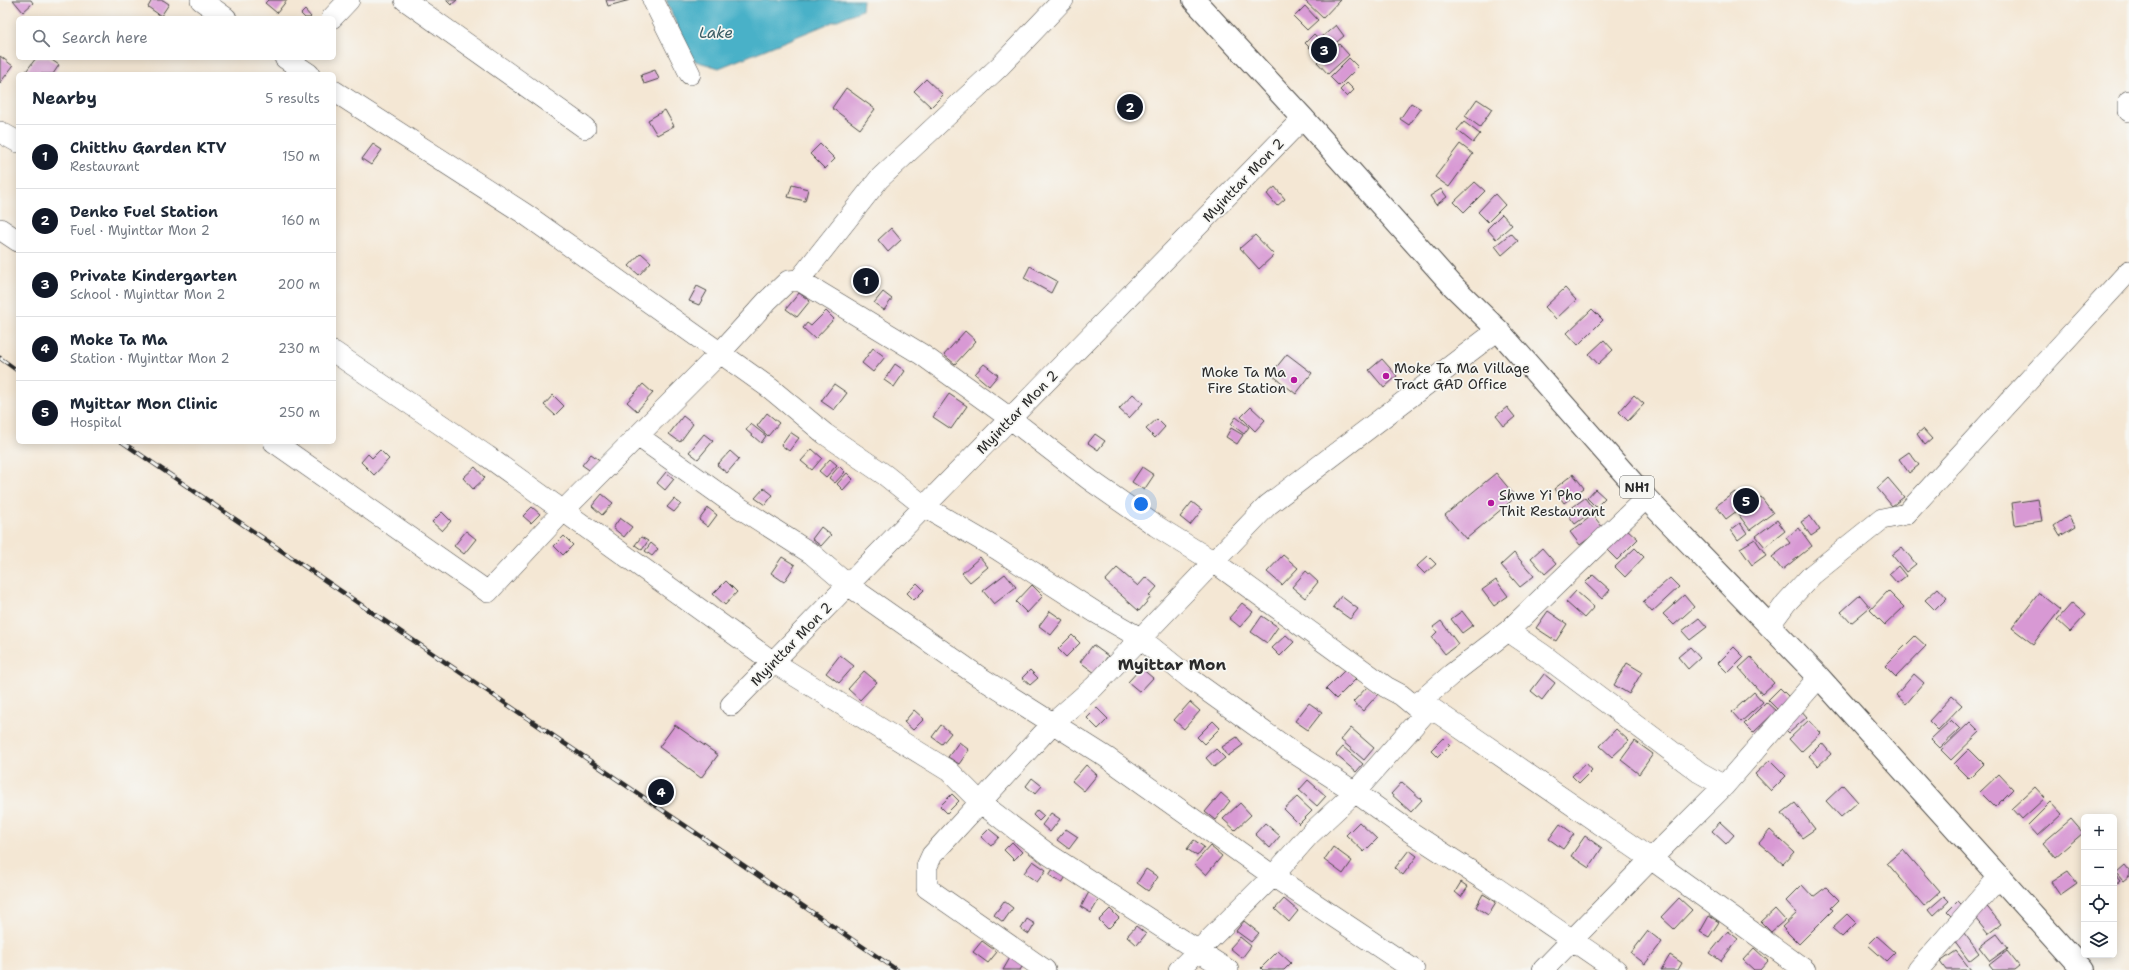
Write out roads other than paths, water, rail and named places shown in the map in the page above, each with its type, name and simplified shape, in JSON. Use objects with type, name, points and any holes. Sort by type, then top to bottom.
[{"type":"highway","name":"NH1","points":[[1194,0],[1303,118],[1454,287],[1498,330],[1646,498],[1819,677],[2000,876],[2083,970]]},
{"type":"street","points":[[201,0],[223,16]]},
{"type":"street","points":[[334,16],[349,0]]},
{"type":"street","points":[[405,0],[584,128]]},
{"type":"street","points":[[654,0],[690,74]]},
{"type":"street","points":[[277,444],[488,592],[783,286],[788,282],[799,280],[879,179],[1000,66],[1063,0]]},
{"type":"street","points":[[291,60],[306,72]]},
{"type":"street","points":[[336,92],[525,214],[770,389],[825,434],[885,475],[925,507],[997,549],[1088,609],[1140,638],[1192,680],[1288,749],[1355,792],[1412,833],[1489,883],[1616,970]]},
{"type":"street","points":[[2129,101],[2129,111]]},
{"type":"street","name":"Myinttar Mon 2","points":[[731,705],[1303,118]]},
{"type":"street","points":[[0,132],[16,141]]},
{"type":"street","points":[[0,229],[16,240]]},
{"type":"street","points":[[1769,626],[1786,603],[1812,575],[1882,519],[1906,514],[2129,271]]},
{"type":"street","points":[[799,280],[921,354],[1011,419],[1090,480],[1156,526],[1214,562],[1386,687],[1423,707],[1650,859],[1805,970]]},
{"type":"street","points":[[1045,970],[927,888],[927,866],[932,855],[1053,724],[1094,687],[1268,505],[1498,330]]},
{"type":"street","points":[[336,353],[487,456],[773,662],[949,771],[981,803],[1048,854],[1228,970]]},
{"type":"street","points":[[638,436],[729,501],[812,554],[848,585],[978,676],[1106,757],[1273,876],[1414,970]]},
{"type":"street","points":[[1179,970],[1273,876],[1309,835],[1355,792],[1423,707],[1452,674],[1508,631],[1646,498]]},
{"type":"street","points":[[1508,631],[1542,654],[1699,772],[1724,786]]},
{"type":"street","points":[[1543,970],[1650,859],[1724,786],[1819,677]]},
{"type":"street","points":[[1918,970],[2000,876]]},
{"type":"water","name":"Lake","points":[[666,0],[863,0],[862,10],[719,68],[692,60]]},
{"type":"railway","points":[[0,358],[16,370]]},
{"type":"railway","points":[[125,444],[897,970]]},
{"type":"place","name":"Private Kindergarten","points":[[1324,50]]},
{"type":"place","name":"Denko Fuel Station","points":[[1130,107]]},
{"type":"place","name":"Chitthu Garden KTV","points":[[866,281]]},
{"type":"place","name":"Moke Ta Ma Village Tract GAD Office","points":[[1386,376]]},
{"type":"place","name":"Moke Ta Ma Fire Station","points":[[1294,380]]},
{"type":"place","name":"Myittar Mon Clinic","points":[[1746,501]]},
{"type":"place","name":"Shwe Yi Pho Thit Restaurant","points":[[1491,503]]},
{"type":"place","name":"Moke Ta Ma","points":[[661,792]]},
{"type":"district","name":"Myittar Mon","points":[[1172,664]]}]
